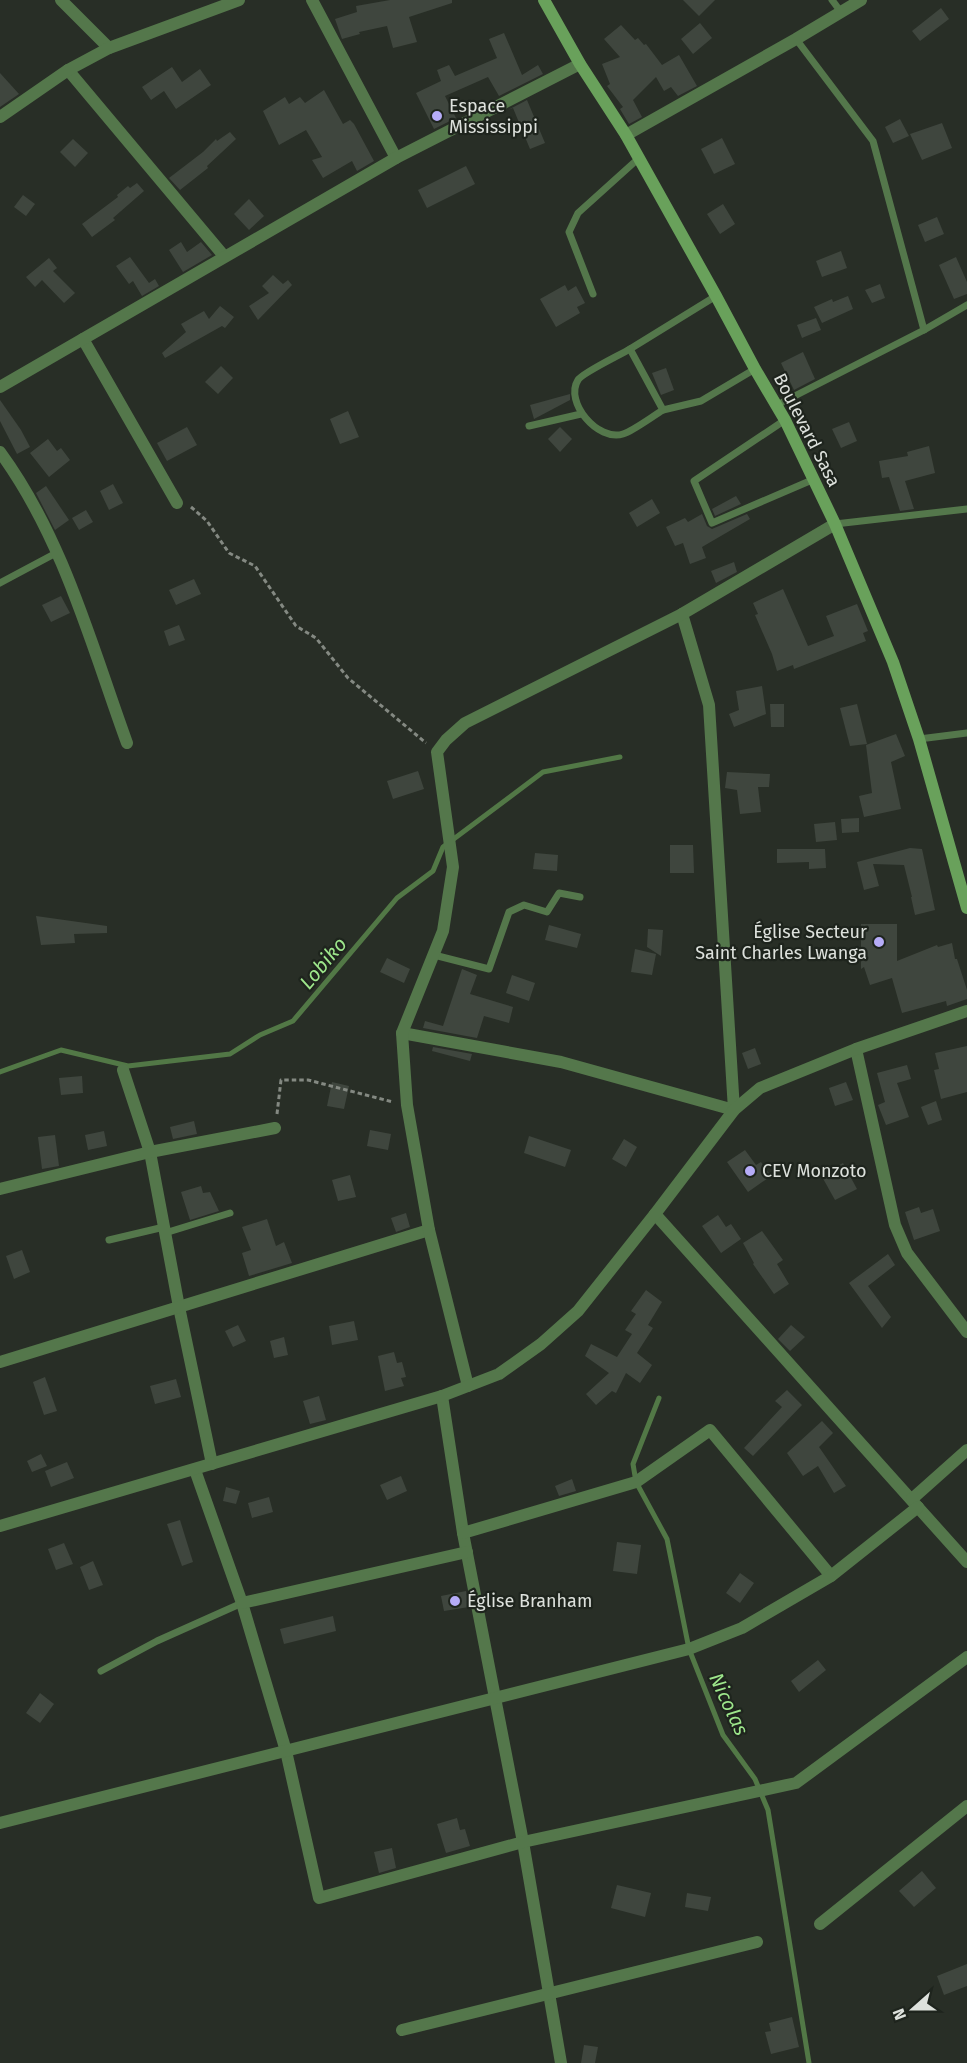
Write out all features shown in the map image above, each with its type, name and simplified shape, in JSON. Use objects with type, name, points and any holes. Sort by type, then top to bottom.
[{"type":"street","points":[[61,0],[109,48]]},
{"type":"street","points":[[0,117],[68,70],[109,48],[239,0]]},
{"type":"street","points":[[312,0],[396,158]]},
{"type":"street","name":"Boulevard Sasa","points":[[544,0],[580,64],[626,135],[754,369],[777,405],[835,524],[893,662],[919,739],[967,905]]},
{"type":"street","points":[[626,135],[861,0]]},
{"type":"street","points":[[2,381],[83,339],[396,158],[580,64]]},
{"type":"street","points":[[68,70],[224,256]]},
{"type":"street","points":[[83,339],[177,503]]},
{"type":"street","points":[[0,452],[15,473],[58,552],[127,743]]},
{"type":"street","points":[[468,1386],[429,1230],[407,1105],[402,1033],[443,932],[453,867],[437,752],[446,740],[465,723],[682,614],[835,524]]},
{"type":"street","points":[[682,614],[709,705],[734,1110]]},
{"type":"street","points":[[0,1526],[442,1396],[499,1374],[541,1344],[578,1311],[734,1110],[760,1088],[856,1049],[967,1011]]},
{"type":"street","points":[[402,1033],[561,1062],[734,1110]]},
{"type":"street","points":[[856,1049],[895,1225],[907,1253],[967,1332]]},
{"type":"street","points":[[123,1070],[150,1152],[212,1464]]},
{"type":"street","points":[[0,1189],[150,1152],[275,1128]]},
{"type":"street","points":[[655,1214],[967,1562]]},
{"type":"street","points":[[0,1362],[429,1230]]},
{"type":"street","points":[[442,1396],[463,1533],[523,1842],[561,2063]]},
{"type":"street","points":[[463,1533],[636,1482],[710,1430],[831,1576]]},
{"type":"street","points":[[0,1823],[689,1649],[742,1628],[831,1576],[915,1503],[967,1450]]},
{"type":"street","points":[[195,1470],[242,1603],[286,1751],[319,1898],[523,1842],[796,1783],[967,1657]]},
{"type":"street","points":[[242,1603],[467,1552]]},
{"type":"street","points":[[820,1924],[967,1806]]},
{"type":"street","points":[[402,2030],[757,1942]]},
{"type":"lane","points":[[832,0],[842,12]]},
{"type":"lane","points":[[796,39],[873,141],[924,330]]},
{"type":"lane","points":[[593,294],[569,232],[578,213],[639,158]]},
{"type":"lane","points":[[716,296],[579,378],[574,388],[581,414],[601,432],[622,435],[663,410],[702,401],[754,369]]},
{"type":"lane","points":[[777,405],[924,330],[967,305]]},
{"type":"lane","points":[[630,349],[663,410]]},
{"type":"lane","points":[[529,426],[581,414]]},
{"type":"lane","points":[[785,420],[694,481],[712,523],[812,480]]},
{"type":"lane","points":[[835,524],[967,509]]},
{"type":"lane","points":[[0,583],[58,552]]},
{"type":"lane","points":[[919,739],[967,733]]},
{"type":"lane","points":[[434,955],[489,969],[509,912],[524,905],[547,912],[559,893],[579,897]]},
{"type":"lane","points":[[109,1240],[164,1230],[230,1213]]},
{"type":"lane","points":[[101,1671],[157,1641],[242,1603]]},
{"type":"path","points":[[177,503],[193,507],[207,521],[229,553],[255,566],[296,626],[316,638],[348,678],[437,752]]},
{"type":"path","points":[[275,1128],[281,1080],[308,1080],[407,1105]]},
{"type":"building","points":[[390,0],[452,0],[452,3],[409,17],[417,42],[393,48],[387,26],[359,32],[360,34],[342,39],[335,19],[357,12],[356,6]]},
{"type":"building","points":[[683,0],[715,0],[699,16]]},
{"type":"building","points":[[941,8],[949,19],[920,41],[912,31]]},
{"type":"building","points":[[700,23],[712,38],[693,54],[681,39]]},
{"type":"building","points":[[621,25],[635,40],[638,38],[644,45],[646,44],[662,65],[679,55],[697,86],[678,96],[671,87],[664,91],[656,77],[633,100],[642,117],[629,124],[620,109],[623,107],[607,86],[610,84],[602,64],[620,57],[604,39]]},
{"type":"building","points":[[504,33],[522,75],[538,65],[543,74],[499,96],[488,77],[445,96],[456,118],[434,129],[416,93],[441,81],[437,70],[449,65],[455,76],[497,58],[489,39]]},
{"type":"building","points":[[172,67],[182,82],[200,69],[211,85],[176,109],[164,91],[151,100],[142,87]]},
{"type":"building","points":[[0,73],[19,94],[0,107]]},
{"type":"building","points":[[324,90],[343,124],[350,120],[354,124],[374,161],[357,171],[352,161],[323,178],[312,160],[322,157],[306,130],[279,145],[263,111],[285,97],[289,104],[300,97],[305,103]]},
{"type":"building","points":[[527,100],[545,143],[530,149],[513,108],[508,110]]},
{"type":"building","points":[[900,119],[909,136],[893,143],[885,127]]},
{"type":"building","points":[[942,123],[952,148],[922,160],[910,134]]},
{"type":"building","points":[[230,132],[236,139],[207,166],[208,168],[180,190],[169,178],[216,139],[217,141]]},
{"type":"building","points":[[722,138],[735,164],[714,174],[701,149]]},
{"type":"building","points":[[73,139],[88,153],[75,167],[60,152]]},
{"type":"building","points":[[466,166],[475,184],[427,208],[418,190]]},
{"type":"building","points":[[137,183],[144,191],[113,218],[115,220],[92,237],[82,224],[118,197],[117,195],[128,186],[130,188]]},
{"type":"building","points":[[23,195],[35,204],[26,216],[14,207]]},
{"type":"building","points":[[249,199],[264,216],[249,230],[234,214]]},
{"type":"building","points":[[723,204],[735,224],[720,234],[707,214]]},
{"type":"building","points":[[937,217],[944,234],[925,242],[918,225]]},
{"type":"building","points":[[181,242],[187,252],[201,242],[212,255],[183,272],[169,250]]},
{"type":"building","points":[[841,251],[847,268],[822,277],[816,261]]},
{"type":"building","points":[[130,257],[149,283],[155,279],[159,286],[142,296],[133,281],[129,284],[116,266]]},
{"type":"building","points":[[956,257],[967,282],[967,294],[954,299],[939,265]]},
{"type":"building","points":[[49,258],[57,268],[53,271],[75,293],[64,303],[42,280],[35,287],[26,277]]},
{"type":"building","points":[[273,275],[283,284],[288,280],[292,285],[258,320],[249,306],[269,293],[262,286]]},
{"type":"building","points":[[880,284],[885,298],[872,303],[865,290]]},
{"type":"building","points":[[565,285],[568,291],[576,286],[585,303],[577,307],[580,313],[556,327],[540,299]]},
{"type":"building","points":[[848,296],[853,309],[822,323],[814,307],[832,299],[833,302]]},
{"type":"building","points":[[220,306],[234,317],[225,328],[222,326],[165,358],[162,353],[186,332],[181,324],[204,311],[209,319]]},
{"type":"building","points":[[816,318],[821,330],[802,338],[797,325]]},
{"type":"building","points":[[803,352],[815,379],[794,390],[781,363]]},
{"type":"building","points":[[221,366],[233,378],[218,394],[205,382]]},
{"type":"building","points":[[666,368],[674,390],[661,395],[652,373]]},
{"type":"building","points":[[570,394],[570,400],[534,419],[530,405]]},
{"type":"building","points":[[0,400],[30,447],[17,454],[0,421]]},
{"type":"building","points":[[348,411],[359,437],[340,444],[330,419]]},
{"type":"building","points":[[849,422],[857,441],[841,448],[832,429]]},
{"type":"building","points":[[187,427],[197,445],[167,461],[157,443]]},
{"type":"building","points":[[560,427],[572,439],[560,452],[548,439]]},
{"type":"building","points":[[48,439],[57,451],[61,448],[70,460],[49,477],[30,453]]},
{"type":"building","points":[[929,446],[935,473],[905,481],[914,509],[900,511],[889,477],[882,478],[879,461],[908,456],[907,452]]},
{"type":"building","points":[[113,484],[123,503],[109,510],[100,491]]},
{"type":"building","points":[[46,486],[69,520],[55,530],[36,493]]},
{"type":"building","points":[[736,496],[741,504],[715,516],[712,509]]},
{"type":"building","points":[[652,499],[660,513],[637,527],[629,513]]},
{"type":"building","points":[[86,510],[93,522],[79,530],[72,518]]},
{"type":"building","points":[[702,514],[707,526],[712,529],[747,514],[750,519],[702,547],[706,558],[690,564],[683,543],[675,546],[666,527],[685,518],[688,522]]},
{"type":"building","points":[[734,562],[737,572],[716,583],[711,571]]},
{"type":"building","points":[[194,579],[201,594],[176,605],[169,590]]},
{"type":"building","points":[[783,589],[808,646],[834,636],[826,616],[857,604],[868,631],[863,633],[866,641],[794,669],[793,665],[777,671],[755,615],[758,614],[753,603]]},
{"type":"building","points":[[61,596],[70,613],[51,622],[42,605]]},
{"type":"building","points":[[179,625],[185,640],[169,646],[164,631]]},
{"type":"building","points":[[762,686],[766,714],[734,727],[729,714],[739,710],[736,691]]},
{"type":"building","points":[[770,704],[784,704],[784,727],[771,727]]},
{"type":"building","points":[[857,704],[867,744],[850,746],[840,708]]},
{"type":"building","points":[[896,734],[905,756],[891,762],[901,809],[864,817],[859,796],[872,793],[866,745]]},
{"type":"building","points":[[418,771],[424,789],[393,799],[387,781]]},
{"type":"building","points":[[727,772],[770,774],[769,787],[758,787],[761,812],[740,814],[737,790],[725,788]]},
{"type":"building","points":[[859,818],[859,832],[842,833],[841,819]]},
{"type":"building","points":[[835,822],[837,840],[816,842],[814,824]]},
{"type":"building","points":[[670,845],[693,845],[694,873],[670,873]]},
{"type":"building","points":[[910,848],[922,849],[935,910],[915,915],[904,865],[873,864],[879,886],[864,890],[857,862]]},
{"type":"building","points":[[777,849],[825,849],[826,868],[809,869],[809,862],[777,863]]},
{"type":"building","points":[[535,853],[558,855],[557,871],[533,869]]},
{"type":"building","points":[[36,916],[107,926],[107,933],[74,934],[75,943],[41,945]]},
{"type":"building","points":[[861,924],[897,924],[897,961],[937,945],[938,947],[952,943],[955,959],[957,959],[967,990],[967,999],[947,1006],[946,1001],[902,1013],[892,978],[870,985],[864,967],[861,969]]},
{"type":"building","points":[[549,925],[581,934],[577,948],[545,940]]},
{"type":"building","points":[[648,929],[663,930],[661,956],[647,947]]},
{"type":"building","points":[[635,949],[656,954],[652,975],[631,972]]},
{"type":"building","points":[[387,958],[410,969],[404,983],[380,972]]},
{"type":"building","points":[[462,969],[477,975],[470,994],[513,1007],[509,1023],[484,1016],[477,1038],[423,1028],[425,1021],[443,1026]]},
{"type":"building","points":[[512,975],[535,983],[529,1001],[506,993]]},
{"type":"building","points":[[967,1046],[967,1092],[941,1099],[934,1070],[939,1069],[935,1053]]},
{"type":"building","points":[[433,1047],[472,1054],[470,1061],[432,1051]]},
{"type":"building","points":[[755,1048],[761,1064],[748,1069],[742,1053]]},
{"type":"building","points":[[907,1065],[911,1079],[897,1083],[909,1117],[886,1125],[878,1105],[885,1102],[877,1073]]},
{"type":"building","points":[[82,1076],[83,1093],[61,1095],[59,1078]]},
{"type":"building","points":[[332,1082],[349,1086],[344,1109],[327,1106]]},
{"type":"building","points":[[846,1082],[853,1100],[835,1106],[829,1088]]},
{"type":"building","points":[[936,1101],[942,1120],[928,1125],[921,1107]]},
{"type":"building","points":[[194,1121],[197,1134],[173,1139],[170,1127]]},
{"type":"building","points":[[370,1130],[391,1134],[388,1150],[367,1146]]},
{"type":"building","points":[[104,1131],[107,1146],[88,1150],[85,1135]]},
{"type":"building","points":[[55,1135],[59,1166],[42,1169],[38,1137]]},
{"type":"building","points":[[529,1136],[571,1150],[565,1167],[524,1153]]},
{"type":"building","points":[[624,1139],[637,1147],[626,1167],[612,1159]]},
{"type":"building","name":"CEV Monzoto","points":[[745,1150],[756,1165],[761,1162],[771,1176],[748,1192],[727,1162]]},
{"type":"building","points":[[843,1163],[857,1189],[835,1200],[821,1175]]},
{"type":"building","points":[[350,1175],[356,1197],[338,1201],[332,1180]]},
{"type":"building","points":[[201,1186],[203,1193],[210,1192],[219,1211],[190,1220],[181,1192]]},
{"type":"building","points":[[919,1207],[921,1213],[933,1209],[940,1231],[914,1240],[905,1212]]},
{"type":"building","points":[[406,1213],[410,1227],[396,1232],[391,1218]]},
{"type":"building","points":[[718,1215],[726,1227],[731,1224],[741,1239],[721,1253],[702,1226]]},
{"type":"building","points":[[267,1219],[276,1246],[284,1242],[292,1263],[249,1276],[242,1253],[251,1250],[242,1227]]},
{"type":"building","points":[[762,1231],[783,1260],[777,1264],[789,1284],[774,1294],[753,1264],[743,1243]]},
{"type":"building","points":[[22,1250],[30,1272],[14,1279],[6,1256]]},
{"type":"building","points":[[888,1254],[895,1265],[868,1286],[891,1317],[882,1328],[849,1283]]},
{"type":"building","points":[[646,1290],[662,1302],[648,1325],[653,1328],[637,1353],[652,1365],[640,1383],[626,1373],[616,1393],[612,1391],[596,1405],[586,1394],[609,1373],[585,1356],[591,1344],[617,1357],[632,1334],[625,1330],[636,1314],[631,1311]]},
{"type":"building","points":[[354,1321],[358,1340],[332,1345],[329,1326]]},
{"type":"building","points":[[238,1325],[246,1341],[233,1347],[225,1331]]},
{"type":"building","points":[[791,1325],[805,1337],[790,1351],[778,1339]]},
{"type":"building","points":[[284,1337],[288,1355],[274,1358],[270,1341]]},
{"type":"building","points":[[394,1352],[397,1363],[402,1362],[406,1377],[401,1378],[404,1386],[385,1391],[378,1356]]},
{"type":"building","points":[[45,1377],[57,1411],[44,1415],[33,1382]]},
{"type":"building","points":[[176,1379],[181,1397],[155,1404],[150,1386]]},
{"type":"building","points":[[787,1390],[802,1405],[753,1456],[744,1448],[782,1407],[775,1401]]},
{"type":"building","points":[[319,1396],[326,1420],[310,1424],[303,1401]]},
{"type":"building","points":[[822,1421],[833,1433],[819,1447],[846,1486],[834,1493],[818,1466],[803,1476],[787,1453]]},
{"type":"building","points":[[41,1454],[47,1466],[32,1472],[27,1461]]},
{"type":"building","points":[[67,1462],[74,1478],[51,1487],[45,1471]]},
{"type":"building","points":[[401,1476],[407,1491],[387,1500],[380,1485]]},
{"type":"building","points":[[572,1479],[576,1491],[559,1496],[555,1486]]},
{"type":"building","points":[[226,1487],[240,1491],[236,1504],[223,1501]]},
{"type":"building","points":[[269,1497],[273,1512],[252,1518],[248,1503]]},
{"type":"building","points":[[180,1520],[193,1562],[182,1566],[167,1524]]},
{"type":"building","points":[[617,1542],[641,1545],[637,1574],[613,1571]]},
{"type":"building","points":[[64,1543],[73,1564],[56,1570],[48,1549]]},
{"type":"building","points":[[93,1561],[103,1585],[89,1590],[80,1567]]},
{"type":"building","points":[[740,1573],[754,1583],[740,1603],[726,1593]]},
{"type":"building","name":"Église Branham","points":[[466,1591],[469,1607],[444,1611],[441,1596]]},
{"type":"building","points":[[333,1616],[336,1631],[284,1644],[280,1629]]},
{"type":"building","points":[[818,1660],[826,1670],[799,1692],[791,1681]]},
{"type":"building","points":[[40,1693],[54,1704],[40,1723],[26,1713]]},
{"type":"building","points":[[457,1818],[460,1830],[465,1829],[470,1846],[446,1853],[437,1824]]},
{"type":"building","points":[[392,1848],[396,1868],[379,1873],[374,1852]]},
{"type":"building","points":[[922,1871],[936,1888],[914,1907],[899,1891]]},
{"type":"building","points":[[617,1885],[651,1893],[645,1917],[611,1908]]},
{"type":"building","points":[[687,1893],[711,1897],[708,1911],[685,1907]]},
{"type":"building","points":[[967,1964],[967,1986],[944,1995],[937,1976]]},
{"type":"building","points":[[792,2017],[799,2047],[771,2054],[765,2032],[771,2031],[769,2023]]},
{"type":"building","points":[[584,2045],[598,2047],[595,2063],[581,2063]]},
{"type":"waterway","name":"Lobiko","points":[[0,1072],[61,1050],[128,1066],[230,1054],[260,1035],[293,1021],[397,898],[433,871],[443,847],[543,772],[620,757]]},
{"type":"waterway","name":"Nicolas","points":[[659,1398],[633,1464],[636,1482],[667,1539],[689,1649],[723,1735],[755,1779],[768,1810],[809,2063]]},
{"type":"place","name":"Espace Mississippi","points":[[437,116]]},
{"type":"place","name":"Église Secteur Saint Charles Lwanga","points":[[879,942]]},
{"type":"place","name":"CEV Monzoto","points":[[750,1171]]},
{"type":"place","name":"Église Branham","points":[[455,1601]]}]
